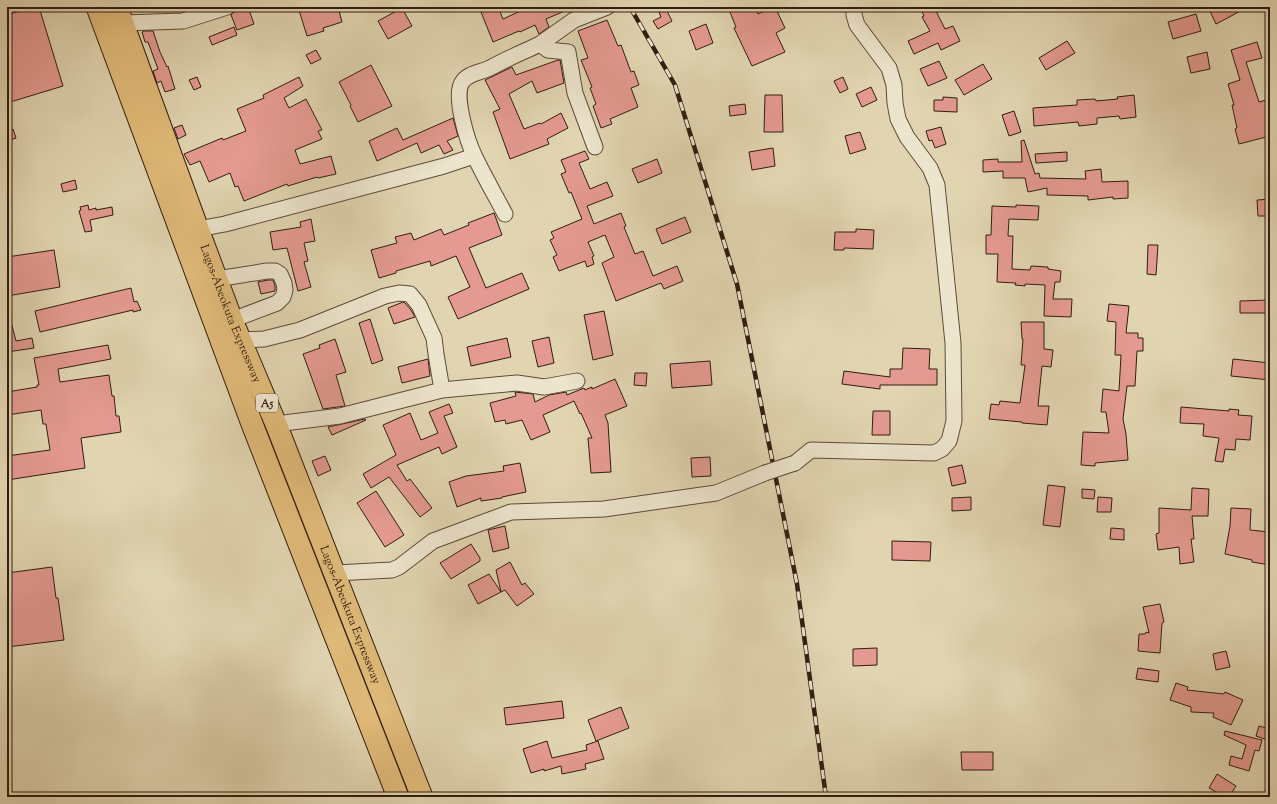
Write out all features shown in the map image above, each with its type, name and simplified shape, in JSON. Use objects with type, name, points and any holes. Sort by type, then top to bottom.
[{"type":"highway","name":"Lagos-Abeokuta Expressway","points":[[97,7],[252,424],[398,797]]},
{"type":"highway","name":"Lagos-Abeokuta Expressway","points":[[120,15],[232,320],[276,424],[422,797]]},
{"type":"street","points":[[120,15],[183,21],[227,7]]},
{"type":"street","points":[[504,214],[474,156],[460,110],[459,89],[462,81],[470,75],[489,68],[540,44],[574,20],[607,7]]},
{"type":"street","points":[[335,573],[392,570],[399,567],[433,541],[511,512],[604,509],[716,493],[765,473],[795,463],[811,450],[934,453],[942,450],[948,441],[954,421],[953,344],[937,185],[930,168],[907,137],[898,119],[894,85],[889,68],[857,25],[854,15],[854,7]]},
{"type":"street","points":[[540,44],[548,50],[568,52],[575,93],[595,147]]},
{"type":"street","points":[[198,229],[225,224],[444,166],[474,156]]},
{"type":"street","points":[[217,279],[275,271],[280,274],[284,283],[285,290],[283,297],[276,304],[232,320]]},
{"type":"street","points":[[240,340],[264,339],[300,330],[386,296],[410,294],[419,305],[434,338],[442,390]]},
{"type":"street","points":[[276,424],[340,416],[442,390],[517,384],[544,387],[578,381]]},
{"type":"building","points":[[32,7],[39,7],[63,86],[7,103],[7,15]]},
{"type":"building","points":[[248,7],[254,24],[237,30],[231,15],[234,12]]},
{"type":"building","points":[[298,7],[338,7],[342,22],[323,28],[324,31],[307,36]]},
{"type":"building","points":[[479,7],[498,7],[503,19],[529,7],[574,7],[546,19],[549,27],[539,34],[535,25],[493,42]]},
{"type":"building","points":[[657,7],[665,7],[672,21],[658,29],[653,21],[661,17]]},
{"type":"building","points":[[728,7],[755,7],[758,14],[775,7],[785,28],[776,33],[785,52],[752,66],[734,28],[736,27]]},
{"type":"building","points":[[920,7],[934,7],[945,29],[953,26],[960,41],[941,50],[938,43],[914,54],[908,41],[930,31],[922,17],[924,16]]},
{"type":"building","points":[[1208,7],[1248,7],[1216,24]]},
{"type":"building","points":[[402,8],[412,26],[388,39],[378,21]]},
{"type":"building","points":[[1196,14],[1201,31],[1173,39],[1168,22]]},
{"type":"building","points":[[607,20],[618,46],[621,45],[631,72],[634,71],[639,85],[631,88],[638,107],[610,119],[612,124],[601,128],[593,106],[596,104],[590,88],[592,87],[581,60],[588,58],[578,31]]},
{"type":"building","points":[[706,24],[713,43],[696,50],[689,31]]},
{"type":"building","points":[[234,27],[237,35],[212,45],[209,37]]},
{"type":"building","points":[[153,31],[160,52],[167,67],[168,66],[175,89],[165,92],[161,81],[157,83],[153,71],[158,69],[148,42],[145,42],[142,32]]},
{"type":"building","points":[[1067,41],[1075,53],[1046,70],[1039,58]]},
{"type":"building","points":[[1257,42],[1262,58],[1246,62],[1259,102],[1270,99],[1270,136],[1239,144],[1235,129],[1237,128],[1232,105],[1234,105],[1228,84],[1240,80],[1231,50]]},
{"type":"building","points":[[316,50],[321,59],[311,64],[306,55]]},
{"type":"building","points":[[1207,52],[1210,69],[1191,73],[1187,57]]},
{"type":"building","points":[[560,60],[564,83],[537,93],[532,81],[509,94],[524,129],[540,123],[541,124],[561,113],[568,128],[547,139],[549,144],[510,159],[493,112],[500,109],[485,80],[512,67],[516,75]]},
{"type":"building","points":[[939,61],[947,78],[928,86],[920,69]]},
{"type":"building","points":[[983,64],[992,79],[964,95],[955,80]]},
{"type":"building","points":[[371,65],[392,106],[358,122],[339,82]]},
{"type":"building","points":[[197,77],[201,87],[194,90],[189,80]]},
{"type":"building","points":[[299,77],[303,86],[284,98],[289,108],[306,99],[322,130],[318,131],[322,139],[295,150],[300,164],[331,156],[336,174],[317,177],[288,186],[287,184],[244,201],[238,186],[235,187],[230,173],[209,182],[200,161],[190,165],[184,154],[222,138],[223,140],[246,131],[237,109],[264,98],[263,95]]},
{"type":"building","points":[[843,77],[848,89],[840,93],[834,81]]},
{"type":"building","points":[[871,87],[877,100],[862,107],[856,94]]},
{"type":"building","points":[[765,95],[782,95],[783,132],[764,132]]},
{"type":"building","points":[[1134,95],[1136,117],[1120,119],[1119,116],[1097,118],[1097,124],[1079,126],[1078,122],[1034,126],[1033,108],[1077,105],[1077,100],[1095,99],[1096,101],[1118,99],[1117,97]]},
{"type":"building","points":[[943,97],[957,98],[957,112],[934,111],[934,100],[943,100]]},
{"type":"building","points":[[745,104],[746,114],[730,116],[729,106]]},
{"type":"building","points":[[1014,111],[1021,132],[1009,136],[1002,115]]},
{"type":"building","points":[[453,118],[458,136],[447,141],[453,150],[444,154],[439,145],[421,153],[417,143],[377,161],[369,141],[397,128],[403,140]]},
{"type":"building","points":[[182,125],[186,135],[178,139],[174,128]]},
{"type":"building","points":[[941,127],[946,144],[935,148],[932,140],[929,141],[926,131]]},
{"type":"building","points":[[13,129],[16,138],[7,141],[7,132]]},
{"type":"building","points":[[860,132],[866,149],[850,154],[845,136]]},
{"type":"building","points":[[1024,140],[1035,174],[1039,173],[1040,178],[1086,179],[1085,171],[1101,169],[1102,182],[1128,181],[1128,198],[1113,199],[1113,197],[1088,200],[1088,196],[1047,195],[1047,188],[1028,192],[1025,178],[1003,178],[1003,171],[983,172],[983,160],[998,159],[998,162],[1022,162],[1021,141]]},
{"type":"building","points":[[773,148],[775,166],[752,170],[749,152]]},
{"type":"building","points":[[585,151],[589,159],[579,163],[590,189],[607,182],[613,196],[587,206],[594,224],[621,213],[626,226],[624,227],[635,254],[643,251],[653,276],[677,266],[683,281],[664,289],[661,283],[616,301],[602,263],[614,257],[605,235],[588,242],[594,256],[592,257],[594,264],[587,267],[585,261],[559,271],[553,257],[557,255],[550,240],[554,238],[551,232],[582,219],[571,192],[569,193],[561,174],[566,172],[561,160]]},
{"type":"building","points":[[1067,152],[1067,161],[1036,163],[1035,154]]},
{"type":"building","points":[[657,159],[662,173],[638,183],[632,169]]},
{"type":"building","points":[[75,180],[77,189],[63,192],[61,184]]},
{"type":"building","points":[[1270,199],[1270,216],[1258,216],[1257,200]]},
{"type":"building","points":[[88,205],[89,210],[112,207],[113,215],[90,220],[92,231],[85,232],[79,211],[81,210],[80,207]]},
{"type":"building","points":[[1016,205],[1039,206],[1038,220],[1009,219],[1008,236],[1013,236],[1012,269],[1030,270],[1031,266],[1048,267],[1048,269],[1061,271],[1060,282],[1055,282],[1053,299],[1072,299],[1071,317],[1044,316],[1045,285],[1025,284],[1025,286],[1015,285],[1016,283],[997,282],[998,254],[986,254],[986,235],[991,235],[992,206],[1016,207]]},
{"type":"building","points":[[494,213],[502,235],[469,248],[486,288],[522,273],[529,289],[458,319],[448,297],[470,287],[456,256],[431,266],[430,261],[396,271],[396,273],[379,278],[371,250],[397,243],[395,237],[411,233],[414,240],[441,229],[444,235],[469,225],[468,223]]},
{"type":"building","points":[[685,217],[691,232],[662,244],[656,229]]},
{"type":"building","points":[[311,219],[315,241],[304,243],[308,261],[304,262],[311,287],[298,291],[287,248],[273,250],[270,232],[301,227],[300,222]]},
{"type":"building","points":[[856,229],[874,230],[873,249],[844,248],[844,250],[834,250],[835,232],[856,232]]},
{"type":"building","points":[[1148,245],[1158,245],[1156,275],[1147,274]]},
{"type":"building","points":[[54,250],[60,287],[7,296],[7,257]]},
{"type":"building","points":[[273,280],[275,291],[261,294],[258,282]]},
{"type":"building","points":[[131,288],[134,302],[137,301],[141,310],[133,312],[133,310],[40,332],[35,311]]},
{"type":"building","points":[[1270,300],[1270,313],[1240,313],[1240,301]]},
{"type":"building","points":[[403,302],[411,310],[415,317],[394,324],[388,308]]},
{"type":"building","points":[[1109,304],[1129,306],[1126,333],[1138,333],[1138,338],[1143,338],[1143,351],[1137,351],[1135,386],[1127,386],[1123,419],[1128,460],[1095,463],[1095,466],[1081,465],[1083,432],[1109,433],[1106,412],[1101,412],[1103,389],[1119,391],[1121,355],[1115,355],[1116,322],[1107,321]]},
{"type":"building","points":[[604,311],[613,355],[593,360],[584,315]]},
{"type":"building","points":[[10,318],[16,341],[32,338],[34,348],[7,352],[7,319]]},
{"type":"building","points":[[370,319],[383,360],[372,364],[359,323]]},
{"type":"building","points":[[1021,322],[1044,322],[1044,349],[1053,350],[1051,367],[1042,366],[1038,406],[1049,406],[1047,425],[989,419],[991,404],[999,405],[1000,401],[1020,403],[1025,365],[1021,365],[1023,339]]},
{"type":"building","points":[[549,337],[554,363],[538,367],[532,341]]},
{"type":"building","points":[[507,338],[511,357],[471,366],[467,347]]},
{"type":"building","points":[[335,339],[346,372],[336,375],[345,406],[323,409],[303,354],[320,348],[319,345]]},
{"type":"building","points":[[108,345],[111,359],[58,369],[60,382],[109,375],[112,396],[114,396],[116,416],[119,416],[121,432],[81,438],[85,468],[7,480],[7,456],[50,450],[46,424],[43,424],[41,410],[7,415],[7,392],[37,387],[37,385],[39,385],[34,358]]},
{"type":"building","points":[[903,348],[930,349],[929,369],[937,369],[937,385],[880,385],[880,389],[842,384],[844,371],[890,377],[890,369],[902,369]]},
{"type":"building","points":[[428,359],[430,376],[402,383],[398,367]]},
{"type":"building","points":[[1233,359],[1270,363],[1270,380],[1231,376]]},
{"type":"building","points":[[710,361],[712,385],[672,388],[670,364]]},
{"type":"building","points":[[635,373],[647,373],[646,386],[634,385]]},
{"type":"building","points":[[615,379],[627,406],[605,415],[608,423],[611,472],[591,473],[588,438],[592,438],[574,401],[543,415],[550,432],[531,440],[522,420],[506,424],[505,420],[495,422],[490,403],[516,396],[515,392],[533,394],[535,402],[549,395],[566,392],[567,395],[584,388],[585,390],[592,387],[592,389]]},
{"type":"building","points":[[449,404],[453,413],[444,416],[457,447],[442,454],[439,447],[397,465],[407,481],[410,479],[432,508],[420,517],[389,477],[371,488],[363,474],[396,455],[383,425],[410,413],[421,440],[438,433],[429,412]]},
{"type":"building","points":[[1181,407],[1229,411],[1229,409],[1239,410],[1238,415],[1252,416],[1250,440],[1236,439],[1235,450],[1225,449],[1223,462],[1215,461],[1219,438],[1203,436],[1204,424],[1180,423]]},
{"type":"building","points":[[873,411],[890,411],[890,435],[872,435]]},
{"type":"building","points":[[366,420],[332,435],[328,427]]},
{"type":"building","points":[[325,456],[331,470],[318,476],[312,461]]},
{"type":"building","points":[[710,457],[711,476],[692,477],[691,458]]},
{"type":"building","points":[[520,463],[526,492],[481,501],[481,498],[457,507],[449,482],[466,476],[504,471],[503,466]]},
{"type":"building","points":[[962,465],[966,483],[952,486],[948,468]]},
{"type":"building","points":[[1048,485],[1065,487],[1060,527],[1043,525]]},
{"type":"building","points":[[1192,488],[1209,489],[1208,516],[1192,516],[1194,539],[1191,539],[1194,562],[1180,564],[1179,547],[1158,550],[1156,534],[1159,533],[1159,508],[1191,510]]},
{"type":"building","points":[[1082,489],[1095,490],[1094,499],[1082,498]]},
{"type":"building","points":[[376,491],[404,535],[385,547],[357,503]]},
{"type":"building","points":[[971,497],[971,510],[952,511],[952,498]]},
{"type":"building","points":[[1098,497],[1112,498],[1111,512],[1097,512]]},
{"type":"building","points":[[1231,508],[1251,509],[1250,530],[1270,532],[1270,565],[1252,562],[1252,560],[1225,554],[1230,526]]},
{"type":"building","points":[[505,526],[509,548],[493,552],[488,530]]},
{"type":"building","points":[[1111,528],[1124,529],[1124,540],[1110,539]]},
{"type":"building","points":[[892,541],[931,542],[930,561],[892,560]]},
{"type":"building","points":[[471,544],[480,558],[480,561],[451,579],[440,563]]},
{"type":"building","points":[[510,562],[522,585],[525,583],[534,594],[517,606],[505,590],[501,592],[496,570]]},
{"type":"building","points":[[52,567],[64,640],[7,647],[7,573]]},
{"type":"building","points":[[489,574],[501,592],[478,604],[468,585]]},
{"type":"building","points":[[1160,604],[1164,622],[1162,623],[1160,653],[1138,651],[1139,634],[1145,634],[1146,632],[1149,633],[1143,607]]},
{"type":"building","points":[[877,648],[877,665],[853,666],[853,649]]},
{"type":"building","points":[[1226,651],[1230,667],[1216,670],[1213,654]]},
{"type":"building","points":[[1138,668],[1159,671],[1158,682],[1136,679]]},
{"type":"building","points":[[1176,683],[1188,687],[1187,690],[1224,694],[1225,692],[1243,700],[1231,725],[1213,717],[1214,713],[1191,712],[1191,707],[1170,700]]},
{"type":"building","points":[[562,701],[564,718],[506,725],[504,708]]},
{"type":"building","points":[[621,707],[629,728],[596,741],[588,720]]},
{"type":"building","points":[[1259,726],[1270,729],[1270,741],[1256,736]]},
{"type":"building","points":[[1225,731],[1262,740],[1259,751],[1255,750],[1249,771],[1229,765],[1231,756],[1242,759],[1246,745],[1224,735]]},
{"type":"building","points":[[547,741],[552,758],[587,750],[586,745],[598,741],[604,759],[585,764],[586,769],[562,774],[561,766],[531,773],[523,749]]},
{"type":"building","points":[[961,752],[993,752],[993,770],[962,770]]},
{"type":"building","points":[[1217,774],[1236,786],[1229,797],[1225,797],[1209,788]]},
{"type":"railway","points":[[630,7],[675,85],[737,284],[797,584],[826,797]]}]
